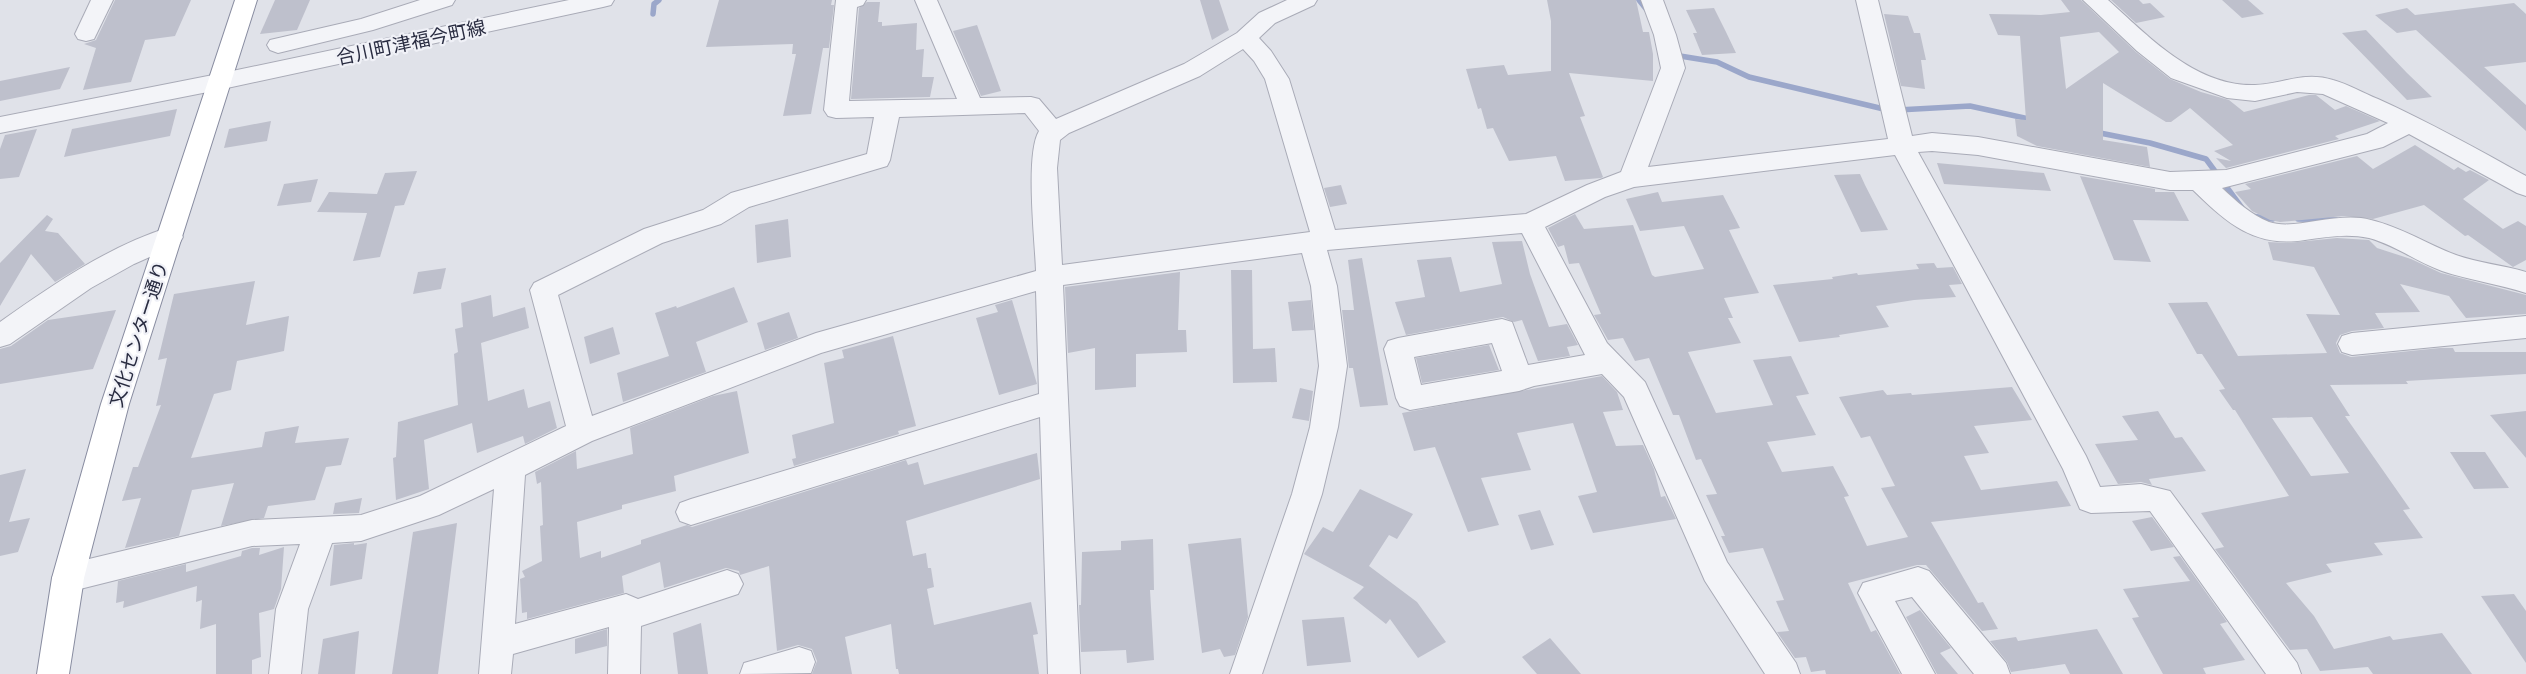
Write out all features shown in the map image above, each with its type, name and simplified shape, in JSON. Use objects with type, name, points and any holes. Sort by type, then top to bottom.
[{"type":"highway","name":"文化センター通り","points":[[53,674],[68,578],[115,404],[246,0]]},
{"type":"street","points":[[86,34],[102,0]]},
{"type":"street","points":[[365,25],[379,0]]},
{"type":"street","points":[[278,45],[365,25],[444,0]]},
{"type":"street","name":"合川町津福今町線","points":[[0,125],[218,82],[575,3],[603,0]]},
{"type":"street","points":[[855,0],[846,2],[836,110],[1031,105],[1054,132]]},
{"type":"street","points":[[926,0],[972,106]]},
{"type":"street","points":[[1064,674],[1045,168],[1048,137],[1060,127],[1192,70],[1246,38],[1267,18],[1306,0]]},
{"type":"street","points":[[1631,178],[1673,68],[1665,35],[1652,0]]},
{"type":"street","points":[[1867,0],[1902,146],[2076,465],[2091,500],[2140,497],[2159,500],[2285,674]]},
{"type":"street","points":[[2094,0],[2145,46],[2179,72],[2227,90],[2255,93],[2297,84],[2327,86],[2409,123],[2526,187]]},
{"type":"street","points":[[1246,38],[1263,56],[1277,78],[1318,242],[1333,366],[1326,418],[1307,494],[1246,674]]},
{"type":"street","points":[[582,432],[543,290],[653,236],[712,217],[740,200],[878,160],[888,109]]},
{"type":"street","points":[[68,578],[252,533],[361,528],[428,506],[511,468],[582,432],[816,344],[1049,277],[1318,242],[1530,223],[1596,191],[1631,178],[1932,142],[1978,146],[2170,180],[2199,181],[2226,179],[2374,141],[2409,123]]},
{"type":"street","points":[[2199,181],[2236,215],[2259,230],[2286,234],[2320,228],[2360,226],[2380,232],[2453,265],[2508,276],[2526,284]]},
{"type":"street","points":[[1530,223],[1597,351],[1635,390],[1716,572],[1784,674]]},
{"type":"street","points":[[0,336],[40,308],[136,251],[170,237]]},
{"type":"street","points":[[2352,344],[2526,327]]},
{"type":"street","points":[[1519,380],[1533,375],[1608,362]]},
{"type":"street","points":[[692,512],[1055,401]]},
{"type":"street","points":[[511,468],[496,659],[626,608],[624,674]]},
{"type":"street","points":[[285,674],[292,610],[321,530]]},
{"type":"street","points":[[1919,674],[1874,593],[1918,581],[1994,674]]},
{"type":"street","points":[[626,617],[727,584]]},
{"type":"street","points":[[756,674],[799,662]]},
{"type":"building","points":[[115,0],[191,0],[175,36],[145,40],[131,82],[83,90],[96,48],[84,44],[96,40]]},
{"type":"building","points":[[275,0],[310,0],[297,30],[260,34]]},
{"type":"building","points":[[719,0],[832,0],[831,5],[834,5],[829,48],[823,48],[811,114],[783,116],[796,54],[792,54],[793,44],[706,47]]},
{"type":"building","points":[[1200,0],[1219,0],[1229,30],[1212,40]]},
{"type":"building","points":[[1547,0],[1636,0],[1643,32],[1649,32],[1653,54],[1653,81],[1569,73],[1585,116],[1580,117],[1603,177],[1601,178],[1565,181],[1556,156],[1509,161],[1493,128],[1487,129],[1481,108],[1478,109],[1466,69],[1504,65],[1508,75],[1551,71],[1551,21]]},
{"type":"building","points":[[2061,0],[2081,0],[2136,52],[2170,79],[2201,92],[2229,100],[2244,112],[2309,95],[2316,95],[2335,110],[2346,106],[2380,121],[2335,136],[2339,139],[2226,168],[2216,158],[2231,161],[2214,151],[2233,145],[2190,108],[2171,122],[2166,122],[2103,83],[2103,140],[2147,147],[2150,167],[2037,146],[2017,136],[2015,119],[2026,120],[2020,36],[1998,35],[1989,14],[2041,15],[2070,12]],"holes":[[[2099,32],[2119,52],[2066,89],[2060,37]]]},
{"type":"building","points":[[2111,0],[2139,0],[2143,4],[2150,3],[2165,17],[2136,23]]},
{"type":"building","points":[[2222,0],[2248,0],[2264,14],[2242,18]]},
{"type":"building","points":[[867,2],[880,2],[878,22],[882,22],[882,26],[917,23],[916,50],[924,49],[922,77],[934,77],[930,97],[851,99],[859,8]]},
{"type":"building","points":[[2514,3],[2526,14],[2526,62],[2484,67],[2526,105],[2526,131],[2416,30],[2397,33],[2375,15],[2407,8],[2415,15]]},
{"type":"building","points":[[1714,8],[1736,53],[1702,55],[1693,33],[1697,33],[1686,10]]},
{"type":"building","points":[[1884,14],[1908,16],[1914,33],[1920,33],[1926,60],[1921,60],[1925,89],[1901,86]]},
{"type":"building","points":[[977,25],[1001,91],[981,96],[953,31]]},
{"type":"building","points":[[2366,30],[2432,97],[2407,100],[2342,33]]},
{"type":"building","points":[[70,67],[60,89],[0,101],[0,81]]},
{"type":"building","points":[[177,109],[170,136],[64,157],[72,129]]},
{"type":"building","points":[[271,121],[267,141],[224,148],[229,129]]},
{"type":"building","points":[[37,129],[19,177],[0,179],[0,149],[5,135]]},
{"type":"building","points":[[2415,145],[2454,170],[2458,167],[2466,172],[2470,170],[2489,180],[2463,199],[2503,229],[2518,221],[2526,226],[2526,260],[2513,267],[2468,235],[2465,236],[2424,205],[2373,219],[2344,216],[2280,222],[2270,220],[2252,211],[2235,192],[2251,189],[2245,184],[2357,156],[2373,169]]},
{"type":"building","points":[[1937,163],[2044,173],[2051,191],[1944,184]]},
{"type":"building","points":[[417,171],[404,205],[395,206],[380,257],[353,261],[367,213],[317,212],[329,192],[377,194],[385,173]]},
{"type":"building","points":[[1860,174],[1888,230],[1861,232],[1834,175]]},
{"type":"building","points":[[2080,176],[2155,189],[2155,192],[2174,192],[2189,221],[2133,220],[2151,262],[2114,260]]},
{"type":"building","points":[[318,179],[311,202],[277,206],[284,184]]},
{"type":"building","points":[[1341,185],[1347,204],[1330,207],[1324,188]]},
{"type":"building","points":[[1658,192],[1662,202],[1723,195],[1740,228],[1729,230],[1759,293],[1724,298],[1733,318],[1728,318],[1741,343],[1688,352],[1716,413],[1773,405],[1753,360],[1791,356],[1809,394],[1796,396],[1816,435],[1767,442],[1782,472],[1833,466],[1849,496],[1844,497],[1867,546],[1908,537],[1881,488],[1895,486],[1870,436],[1861,438],[1839,397],[1883,390],[1887,395],[1911,393],[1912,395],[2012,387],[2032,420],[1974,426],[1989,453],[1964,456],[1981,490],[2057,481],[2071,506],[1931,522],[1978,603],[1983,602],[1998,629],[1982,631],[1926,565],[1917,565],[1848,583],[1871,632],[1876,630],[1900,674],[1826,674],[1825,670],[1811,672],[1806,657],[1795,658],[1777,632],[1789,631],[1776,601],[1784,600],[1763,548],[1729,553],[1721,536],[1725,536],[1706,495],[1717,494],[1701,459],[1696,460],[1679,415],[1673,415],[1649,358],[1635,361],[1623,338],[1608,340],[1594,315],[1601,314],[1579,263],[1569,264],[1564,245],[1558,247],[1548,228],[1575,214],[1584,229],[1633,225],[1652,275],[1655,277],[1704,269],[1684,226],[1640,231],[1626,199]]},
{"type":"building","points":[[47,215],[53,219],[45,231],[58,233],[85,264],[55,282],[31,254],[0,306],[0,263]]},
{"type":"building","points":[[788,219],[791,257],[757,263],[755,225]]},
{"type":"building","points":[[2337,238],[2369,240],[2377,248],[2411,259],[2441,273],[2526,295],[2526,314],[2466,318],[2449,296],[2400,284],[2420,312],[2375,313],[2384,328],[2352,331],[2340,335],[2336,343],[2340,353],[2351,357],[2440,348],[2453,348],[2455,352],[2526,352],[2526,374],[2406,381],[2408,384],[2330,385],[2350,416],[2345,416],[2410,509],[2403,510],[2423,538],[2374,543],[2383,555],[2326,564],[2332,572],[2286,583],[2314,616],[2334,649],[2390,636],[2393,640],[2442,633],[2472,674],[2373,674],[2368,667],[2320,671],[2307,649],[2290,650],[2215,549],[2224,547],[2201,513],[2289,496],[2235,410],[2233,410],[2219,390],[2225,389],[2202,354],[2197,354],[2168,303],[2207,302],[2238,356],[2327,353],[2306,314],[2340,315],[2314,267],[2273,260],[2268,242],[2287,243]],"holes":[[[2312,417],[2349,473],[2311,476],[2272,418]]]},
{"type":"building","points":[[1522,241],[1530,274],[1549,327],[1567,324],[1578,345],[1567,347],[1570,356],[1538,361],[1522,320],[1514,322],[1503,317],[1406,335],[1395,302],[1425,297],[1417,260],[1451,257],[1460,292],[1502,284],[1492,242]]},
{"type":"building","points":[[1362,258],[1388,405],[1360,407],[1353,368],[1349,368],[1342,310],[1354,310],[1348,260]]},
{"type":"building","points":[[1934,263],[1937,268],[1953,267],[1962,284],[1949,285],[1956,297],[1914,300],[1876,306],[1889,327],[1839,335],[1840,337],[1799,342],[1773,285],[1833,279],[1832,277],[1857,273],[1858,275],[1919,269],[1916,264]]},
{"type":"building","points":[[446,268],[441,289],[413,294],[418,272]]},
{"type":"building","points":[[1231,270],[1252,270],[1253,349],[1275,348],[1277,382],[1233,383]]},
{"type":"building","points":[[1180,272],[1178,330],[1186,330],[1187,352],[1136,354],[1136,387],[1095,390],[1095,348],[1068,353],[1065,287]]},
{"type":"building","points":[[255,281],[246,325],[289,316],[284,351],[237,361],[231,390],[214,394],[191,458],[262,447],[265,432],[299,426],[295,443],[349,438],[341,465],[326,467],[315,500],[268,506],[264,518],[221,526],[234,483],[192,490],[179,536],[125,548],[141,498],[122,501],[133,467],[138,467],[161,405],[156,406],[167,358],[158,360],[174,294]]},
{"type":"building","points":[[734,287],[748,322],[696,342],[706,372],[623,402],[617,373],[669,356],[655,313],[676,306],[677,308]]},
{"type":"building","points":[[491,295],[493,317],[525,307],[529,328],[481,343],[488,401],[524,389],[528,408],[550,401],[557,428],[525,444],[523,436],[477,453],[472,423],[424,440],[429,489],[396,500],[393,458],[396,457],[398,422],[458,405],[454,354],[458,352],[455,329],[463,327],[461,303]]},
{"type":"building","points":[[1012,300],[1037,384],[999,395],[976,318],[998,312],[995,305]]},
{"type":"building","points":[[1311,300],[1314,330],[1292,331],[1288,302]]},
{"type":"building","points":[[116,310],[93,369],[0,384],[0,349],[11,346],[48,320]]},
{"type":"building","points":[[789,312],[798,338],[765,350],[757,323]]},
{"type":"building","points":[[613,327],[620,354],[590,364],[584,337]]},
{"type":"building","points":[[893,336],[916,426],[898,431],[899,434],[794,466],[792,459],[796,458],[792,435],[834,423],[824,363],[844,358],[842,350]]},
{"type":"building","points":[[1489,345],[1499,370],[1422,383],[1416,358]]},
{"type":"building","points":[[1602,376],[1617,392],[1623,410],[1603,412],[1616,446],[1643,445],[1654,469],[1661,497],[1665,496],[1676,519],[1593,533],[1578,496],[1597,492],[1573,423],[1517,433],[1531,470],[1481,478],[1499,525],[1468,532],[1435,447],[1414,451],[1402,413]]},
{"type":"building","points":[[1300,388],[1313,391],[1309,421],[1292,418]]},
{"type":"building","points":[[737,391],[749,453],[674,476],[676,491],[622,505],[622,509],[577,522],[580,558],[601,551],[601,558],[641,544],[641,540],[687,525],[692,527],[906,460],[908,465],[918,462],[924,485],[1037,453],[1040,479],[906,521],[913,556],[926,553],[928,568],[931,568],[934,587],[927,589],[934,625],[1031,602],[1038,634],[1033,635],[1039,674],[899,674],[898,669],[896,669],[891,624],[845,637],[852,674],[812,674],[817,661],[812,649],[798,645],[777,651],[769,566],[740,575],[739,571],[726,568],[664,588],[660,562],[622,576],[624,593],[527,619],[527,612],[522,613],[520,579],[525,577],[522,571],[542,561],[540,526],[543,525],[541,482],[537,484],[535,472],[576,451],[577,469],[633,454],[630,428],[713,396]]},
{"type":"building","points":[[2158,411],[2175,438],[2182,437],[2206,471],[2149,479],[2152,485],[2141,482],[2118,484],[2095,444],[2138,440],[2122,416]]},
{"type":"building","points":[[2526,411],[2526,458],[2490,415]]},
{"type":"building","points":[[2450,452],[2485,452],[2509,488],[2474,489]]},
{"type":"building","points":[[26,469],[9,522],[30,518],[18,552],[0,556],[0,475]]},
{"type":"building","points":[[1360,489],[1413,514],[1397,539],[1389,535],[1369,566],[1417,602],[1446,642],[1418,658],[1390,619],[1386,624],[1353,598],[1364,587],[1304,554],[1323,527],[1333,532]]},
{"type":"building","points":[[362,498],[359,513],[333,514],[335,503]]},
{"type":"building","points":[[1540,510],[1554,545],[1531,550],[1518,515]]},
{"type":"building","points":[[2152,517],[2174,547],[2151,551],[2132,521]]},
{"type":"building","points":[[457,523],[438,674],[392,674],[413,532]]},
{"type":"building","points":[[1241,538],[1248,617],[1235,655],[1224,657],[1220,649],[1202,653],[1188,544]]},
{"type":"building","points":[[1153,539],[1154,590],[1150,590],[1154,660],[1127,663],[1126,650],[1081,652],[1079,605],[1081,605],[1082,552],[1121,550],[1121,541]]},
{"type":"building","points":[[354,543],[354,545],[367,543],[362,579],[330,586],[334,545]]},
{"type":"building","points":[[284,547],[281,589],[274,609],[259,613],[261,657],[252,660],[252,674],[216,674],[216,624],[200,629],[202,600],[196,602],[197,586],[123,608],[124,601],[116,603],[118,581],[186,564],[186,572],[241,556],[242,551],[252,548],[260,548],[259,555]]},
{"type":"building","points":[[2180,556],[2227,622],[2220,624],[2245,660],[2203,668],[2206,674],[2163,674],[2132,618],[2139,617],[2123,589],[2190,581],[2173,557]]},
{"type":"building","points":[[2514,594],[2526,611],[2526,663],[2481,596]]},
{"type":"building","points":[[1920,610],[1951,648],[1940,653],[1958,674],[1937,674],[1906,617]]},
{"type":"building","points":[[1344,617],[1351,662],[1307,666],[1302,620]]},
{"type":"building","points":[[701,623],[708,674],[678,674],[673,633]]},
{"type":"building","points":[[607,629],[607,646],[575,654],[575,639]]},
{"type":"building","points":[[2097,629],[2123,674],[2070,674],[2065,664],[2011,672],[2007,662],[1990,641],[2016,637],[2018,641]]},
{"type":"building","points":[[359,631],[355,674],[318,674],[323,639]]},
{"type":"building","points":[[1550,638],[1581,674],[1537,674],[1522,657]]},
{"type":"waterway","points":[[653,14],[654,4],[659,0]]},
{"type":"waterway","points":[[1639,0],[1647,10]]},
{"type":"waterway","points":[[1676,51],[1680,56],[1717,62],[1749,77],[1888,110]]},
{"type":"waterway","points":[[1898,110],[1970,106],[2034,120]]},
{"type":"waterway","points":[[2095,132],[2150,143],[2206,159],[2242,208]]},
{"type":"waterway","points":[[2251,216],[2273,219]]},
{"type":"waterway","points":[[2298,219],[2336,220]]}]
